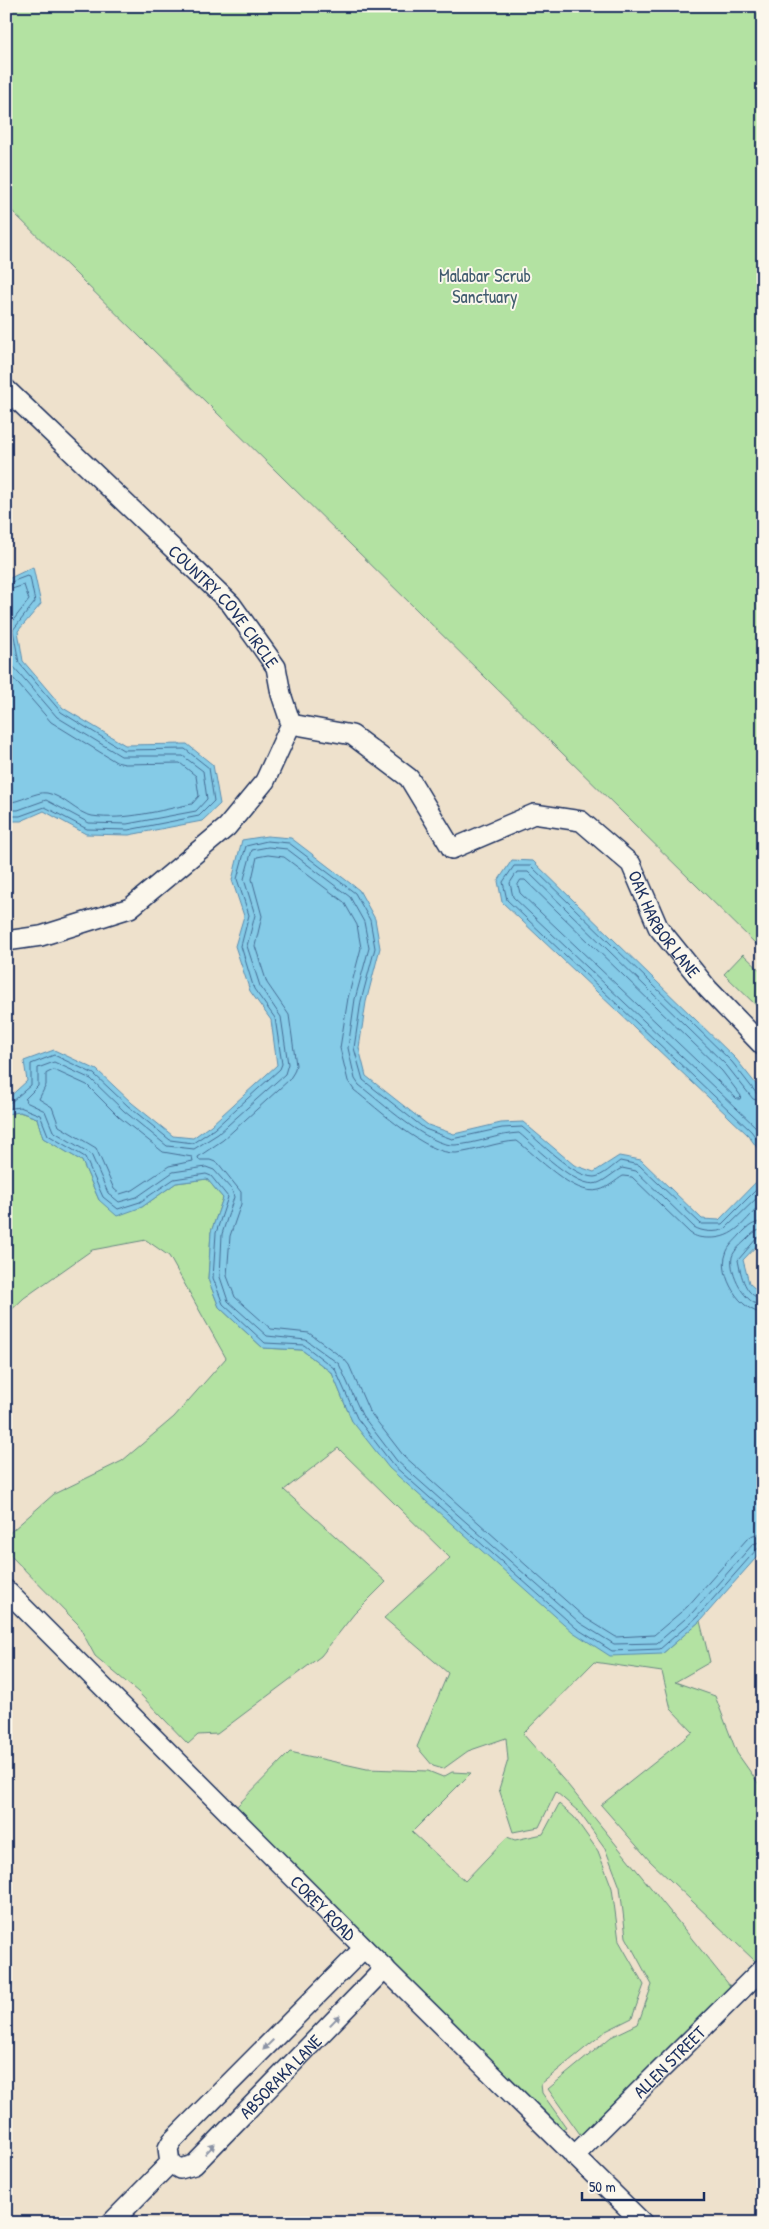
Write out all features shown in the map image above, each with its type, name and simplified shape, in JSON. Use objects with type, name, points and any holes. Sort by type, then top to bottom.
[{"type":"street","name":"COUNTRY COVE CIRCLE","points":[[6,389],[231,604],[276,666],[281,694],[291,724]]},
{"type":"street","points":[[6,941],[41,936],[130,908],[227,827],[265,781],[291,724]]},
{"type":"street","name":"OAK HARBOR LANE","points":[[291,724],[352,735],[409,778],[452,850],[534,814],[581,821],[631,864],[658,927],[708,988],[763,1046]]},
{"type":"street","name":"COREY ROAD","points":[[6,1590],[364,1948],[643,2223]]},
{"type":"street","name":"ABSORAKA LANE","points":[[364,1948],[172,2141],[168,2148],[170,2163],[180,2169],[194,2166],[385,1968]]},
{"type":"street","name":"ALLEN STREET","points":[[574,2156],[760,1976]]},
{"type":"street","points":[[284,2029],[306,2050]]},
{"type":"street","points":[[111,2223],[170,2163]]},
{"type":"green space","name":"Malabar Scrub Sanctuary","points":[[6,6],[763,6],[763,951],[6,205]]},
{"type":"green space","points":[[743,954],[763,973],[763,1012],[724,974]]},
{"type":"green space","points":[[19,1112],[37,1118],[43,1138],[82,1161],[99,1200],[142,1207],[176,1183],[207,1179],[223,1198],[211,1232],[208,1279],[219,1307],[263,1348],[302,1350],[332,1373],[352,1421],[662,1654],[700,1621],[710,1662],[675,1682],[715,1696],[737,1753],[763,1790],[763,1953],[755,1961],[650,1861],[601,1805],[693,1732],[671,1709],[662,1672],[594,1662],[523,1734],[568,1785],[730,1986],[582,2137],[548,2089],[611,2037],[638,2024],[652,1985],[626,1937],[620,1887],[605,1848],[579,1812],[556,1792],[539,1827],[513,1832],[499,1789],[508,1760],[506,1738],[468,1751],[443,1769],[433,1766],[417,1747],[448,1673],[384,1618],[450,1558],[338,1448],[284,1490],[386,1582],[354,1614],[321,1656],[217,1734],[198,1735],[188,1744],[138,1692],[95,1656],[78,1624],[6,1551],[6,1536],[54,1494],[122,1461],[174,1417],[226,1358],[169,1256],[146,1240],[92,1250],[24,1298],[6,1315],[6,1114]]},
{"type":"green space","points":[[290,1752],[367,1769],[428,1771],[443,1777],[452,1772],[471,1773],[412,1832],[465,1881],[507,1837],[515,1840],[543,1834],[559,1804],[574,1817],[598,1851],[612,1888],[619,1941],[644,1985],[632,2018],[606,2031],[541,2084],[542,2093],[566,2127],[554,2135],[230,1813]]},
{"type":"water","points":[[33,567],[41,604],[18,631],[23,661],[63,708],[125,745],[187,744],[213,765],[220,804],[202,821],[129,835],[86,834],[44,811],[21,821],[6,821],[6,580]]},
{"type":"water","points":[[267,836],[291,838],[359,890],[375,919],[380,948],[366,1002],[359,1048],[366,1076],[428,1125],[454,1134],[501,1123],[523,1122],[574,1165],[594,1172],[619,1156],[641,1160],[702,1219],[719,1220],[760,1178],[763,1172],[763,1239],[743,1260],[749,1283],[763,1296],[763,1550],[700,1621],[662,1654],[610,1656],[573,1632],[389,1468],[352,1421],[332,1373],[302,1350],[263,1348],[219,1307],[208,1279],[211,1232],[223,1198],[207,1179],[176,1183],[142,1207],[117,1216],[99,1200],[82,1161],[43,1138],[37,1118],[20,1112],[6,1114],[6,1100],[27,1081],[24,1061],[54,1050],[97,1070],[132,1103],[173,1136],[193,1138],[211,1125],[277,1065],[271,1020],[250,991],[235,946],[244,916],[232,880],[242,840]]},
{"type":"water","points":[[512,860],[533,861],[736,1059],[763,1093],[763,1156],[748,1135],[502,902],[498,881]]}]
